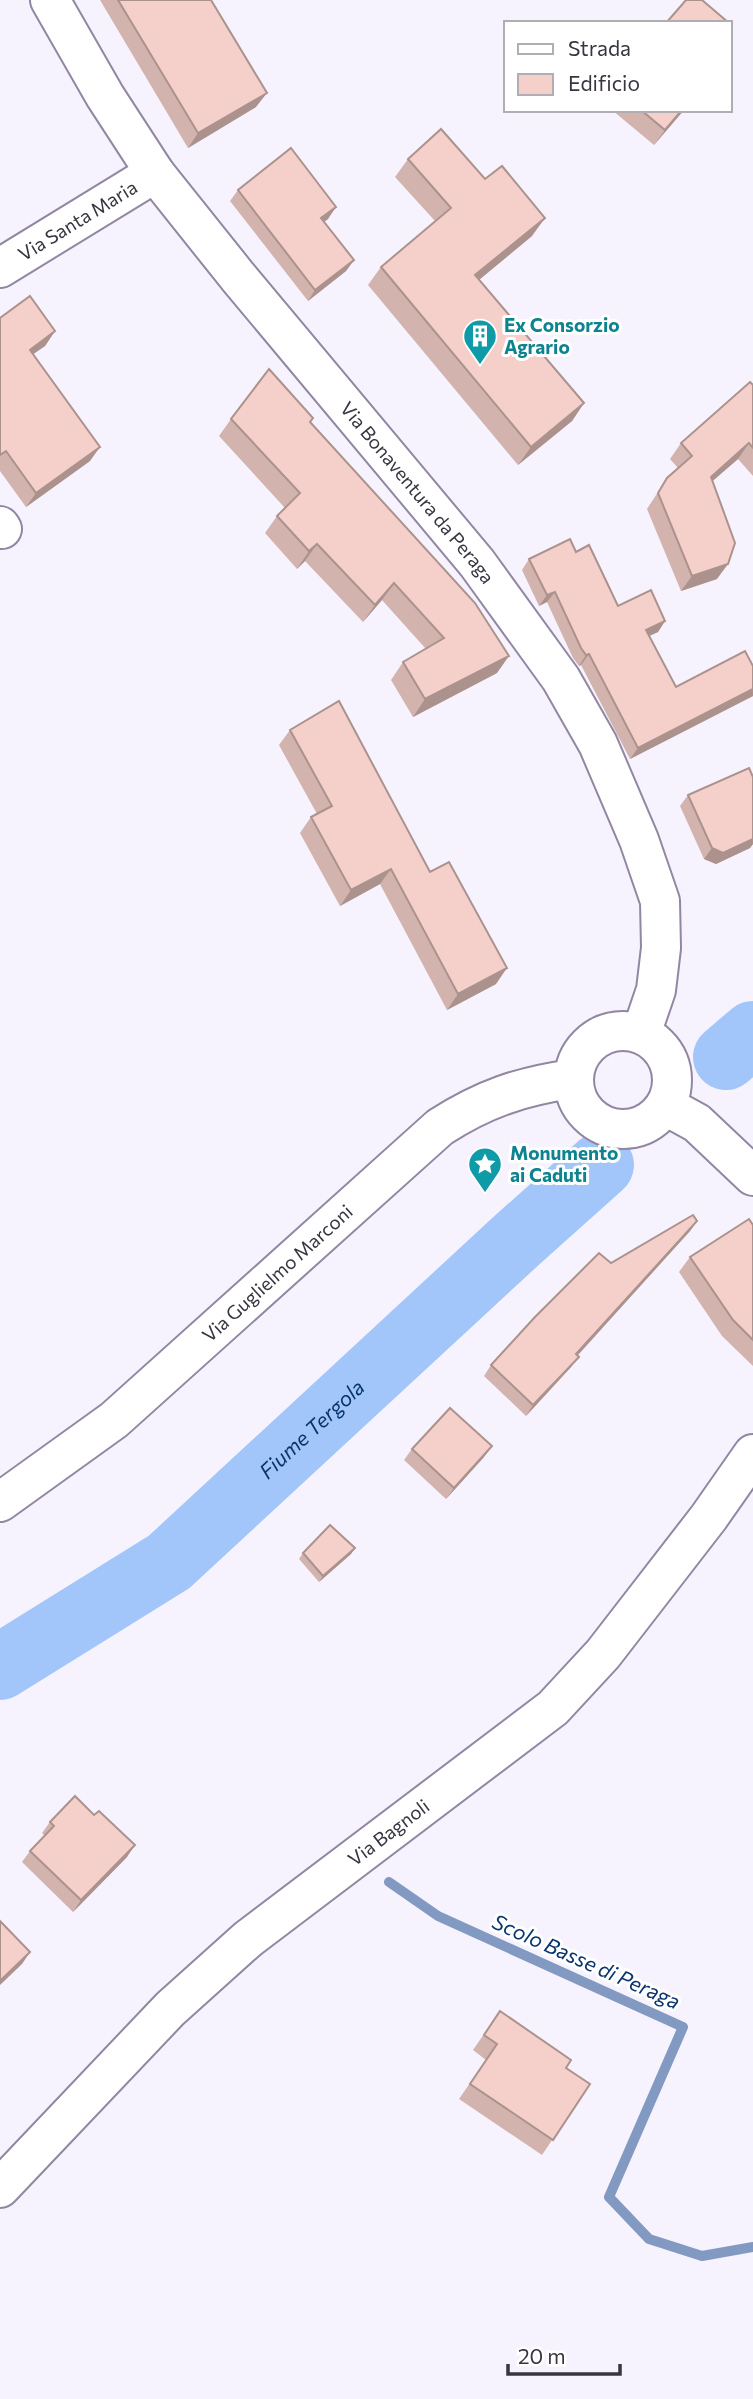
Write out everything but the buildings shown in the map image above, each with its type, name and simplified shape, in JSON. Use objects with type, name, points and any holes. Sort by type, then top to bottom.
[{"type":"main road","name":"Via Bonaventura da Peraga","points":[[50,0],[105,96],[155,173],[238,277],[477,563],[561,679],[598,744],[639,840],[660,901],[661,948],[656,990],[641,1034]]},
{"type":"main road","name":"Via Santa Maria","points":[[0,268],[155,173]]},
{"type":"main road","points":[[610,1032],[641,1034],[657,1045],[666,1056],[672,1084],[666,1106],[651,1121],[637,1128],[622,1130],[606,1127],[593,1120],[582,1108],[575,1094],[573,1079],[580,1056],[596,1039],[610,1032]]},
{"type":"main road","name":"Via Guglielmo Marconi","points":[[0,1502],[114,1420],[440,1126],[507,1092],[573,1079]]},
{"type":"main road","points":[[666,1106],[698,1123],[753,1176]]},
{"type":"main road","name":"Via Bagnoli","points":[[0,2188],[170,2008],[239,1947],[553,1708],[603,1654],[709,1517],[753,1454]]},
{"type":"waterway","name":"Fiume Tergola","points":[[726,1057],[753,1034]]},
{"type":"waterway","points":[[743,1044],[753,1058]]},
{"type":"waterway","name":"Fiume Tergola","points":[[0,1667],[169,1562],[601,1165]]},
{"type":"waterway","name":"Scolo Basse di Peraga","points":[[389,1882],[438,1916],[683,2027],[609,2197],[649,2239],[702,2256],[753,2247]]},
{"type":"place","name":"Ex Consorzio Agrario","points":[[480,366]]},
{"type":"place","name":"Monumento ai Caduti","points":[[485,1194]]}]
